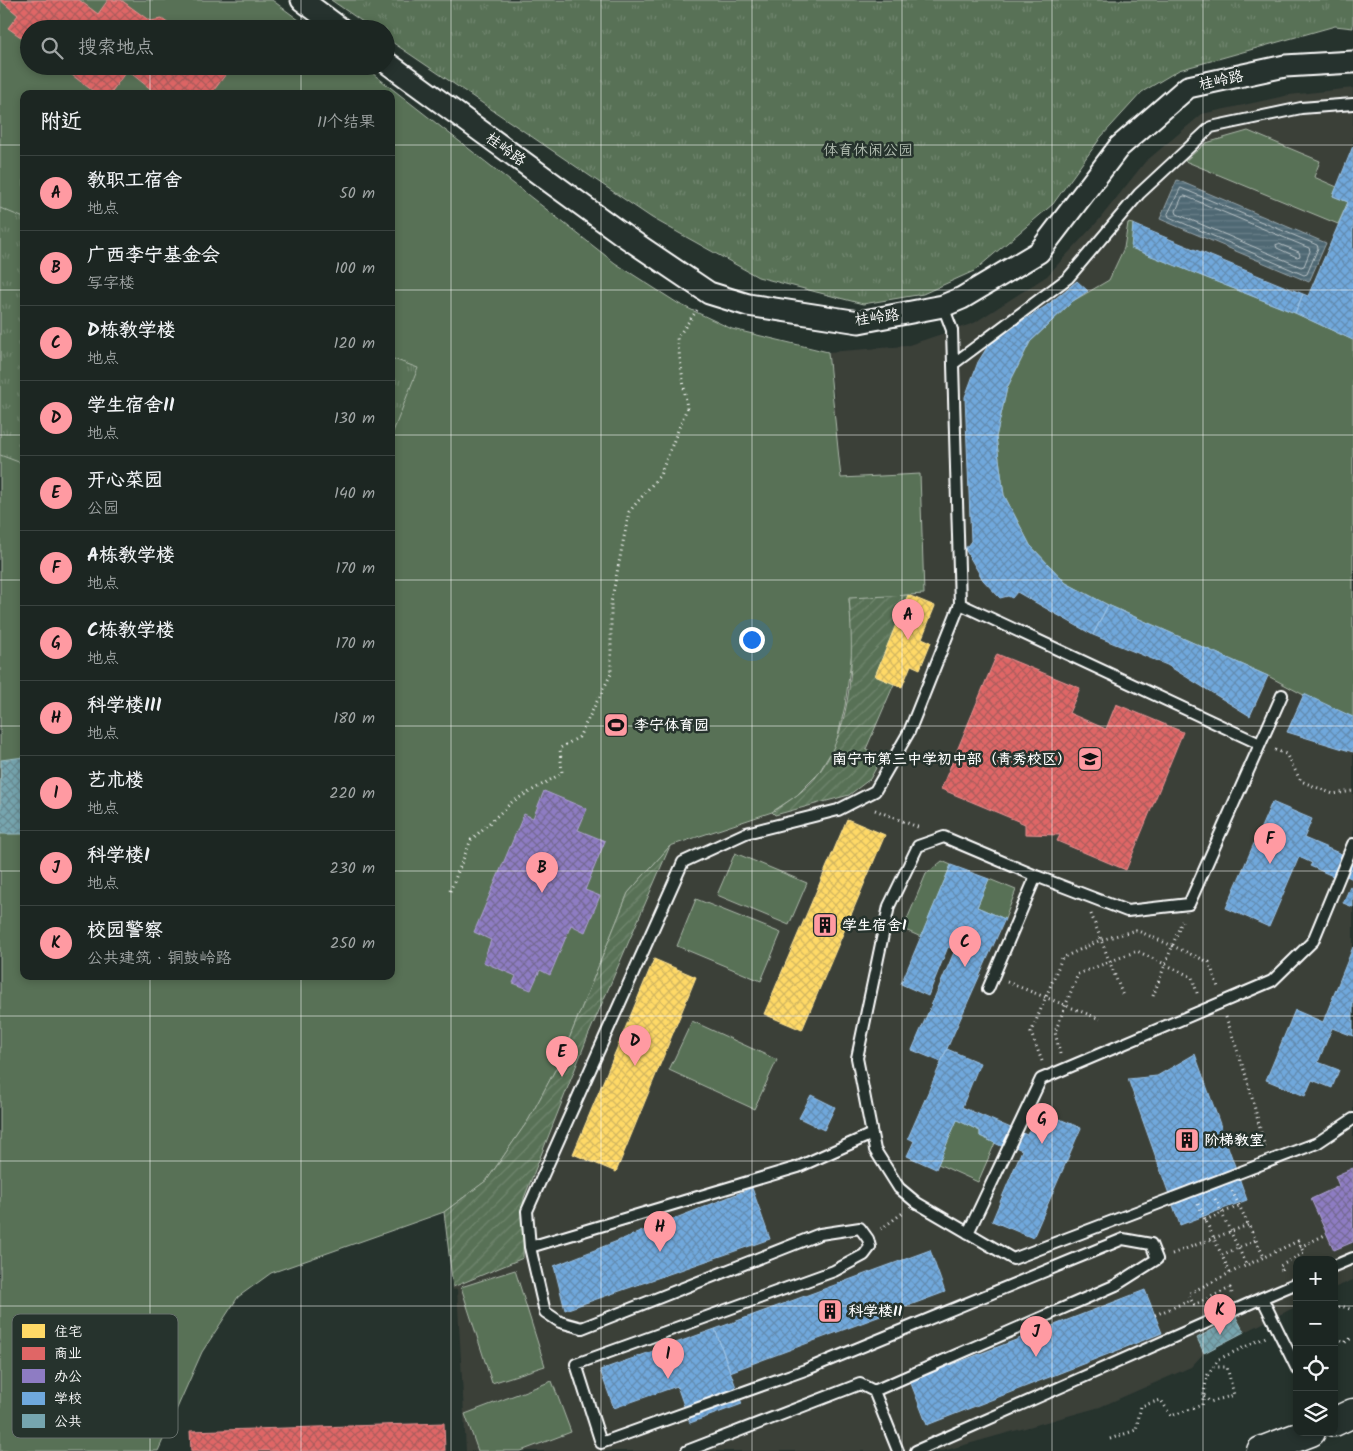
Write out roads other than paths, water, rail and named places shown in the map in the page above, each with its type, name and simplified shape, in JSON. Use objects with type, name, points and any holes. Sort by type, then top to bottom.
[{"type":"main road","points":[[1338,1420],[1353,1413]]},
{"type":"main road","points":[[1261,1451],[1300,1436]]},
{"type":"street","points":[[302,0],[329,20]]},
{"type":"street","name":"桂岭路","points":[[395,69],[623,235],[708,293],[748,306],[859,322],[943,306],[962,298],[1039,252],[1119,147],[1188,87],[1285,66],[1353,62]]},
{"type":"lane","points":[[953,364],[1068,278],[1139,194],[1211,127],[1301,108],[1353,104]]},
{"type":"lane","points":[[874,1391],[1116,1285],[1157,1259],[1151,1244],[1122,1239],[805,1370],[601,1443],[576,1364],[834,1271],[864,1255],[870,1247],[868,1239],[860,1228],[820,1234],[582,1328],[560,1322],[545,1312],[530,1247],[527,1211],[683,862],[746,833],[838,810],[875,791],[909,732],[960,604],[952,330],[943,306]]},
{"type":"lane","points":[[960,604],[1260,744]]},
{"type":"lane","points":[[1282,696],[1189,904],[1127,911],[1036,876],[944,837],[918,846],[889,906],[857,1058],[875,1150],[899,1188],[917,1203],[1013,1259],[1225,1176],[1317,1143],[1353,1119]]},
{"type":"lane","points":[[968,1233],[1040,1079],[1220,997],[1272,981],[1313,941],[1353,844]]},
{"type":"lane","points":[[988,989],[1036,876]]},
{"type":"lane","points":[[530,1247],[798,1167],[872,1134]]},
{"type":"lane","points":[[1338,1264],[1353,1258]]},
{"type":"lane","points":[[916,1451],[1239,1307],[1293,1285]]},
{"type":"lane","points":[[1262,1298],[1293,1362]]},
{"type":"lane","points":[[687,1451],[860,1384],[874,1391],[898,1451]]},
{"type":"water","points":[[1177,180],[1326,243],[1309,282],[1160,219]]},
{"type":"place","name":"教职工宿舍","points":[[908,640]]},
{"type":"place","name":"李宁体育园","points":[[616,725]]},
{"type":"place","name":"南宁市第三中学初中部（青秀校区）","points":[[1090,759]]},
{"type":"place","name":"A栋教学楼","points":[[1270,864]]},
{"type":"place","name":"广西李宁基金会","points":[[542,893]]},
{"type":"place","name":"学生宿舍I","points":[[825,925]]},
{"type":"place","name":"D栋教学楼","points":[[965,967]]},
{"type":"place","name":"学生宿舍II","points":[[635,1066]]},
{"type":"place","name":"开心菜园","points":[[562,1077]]},
{"type":"place","name":"阶梯教室","points":[[1187,1140]]},
{"type":"place","name":"C栋教学楼","points":[[1042,1144]]},
{"type":"place","name":"科学楼III","points":[[660,1252]]},
{"type":"place","name":"科学楼II","points":[[830,1311]]},
{"type":"place","name":"校园警察","points":[[1220,1335]]},
{"type":"place","name":"科学楼I","points":[[1036,1357]]},
{"type":"place","name":"艺术楼","points":[[668,1379]]},
{"type":"park label","name":"体育休闲公园","points":[[868,150]]}]
